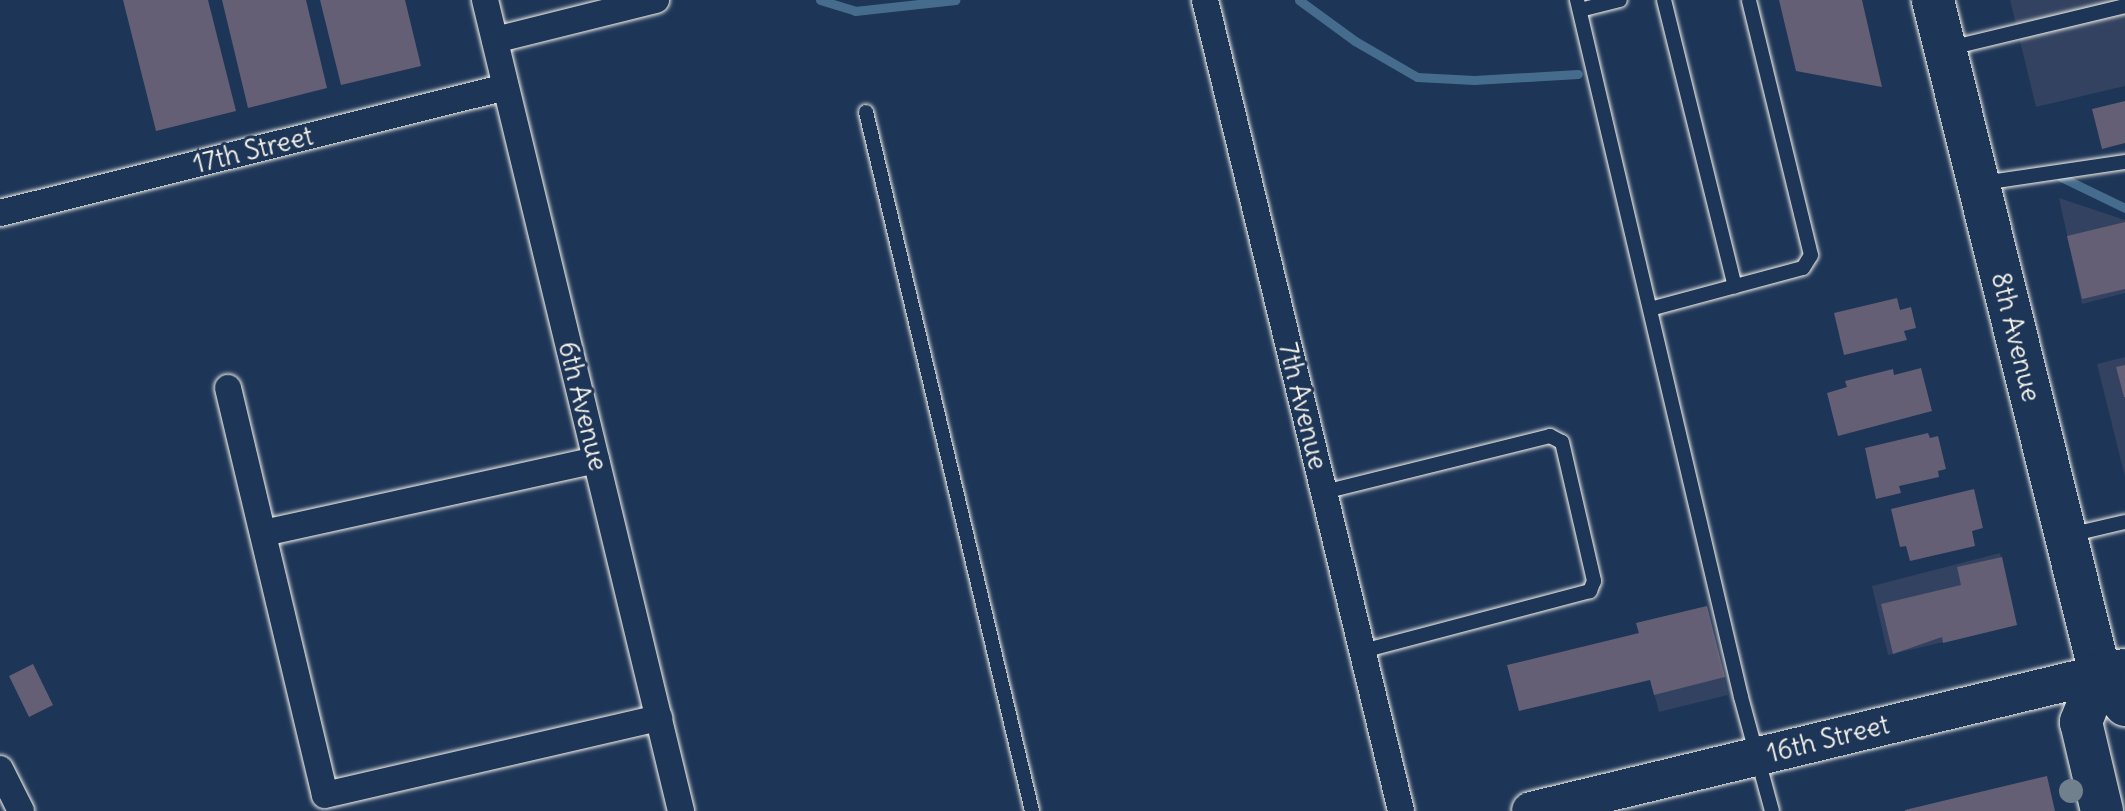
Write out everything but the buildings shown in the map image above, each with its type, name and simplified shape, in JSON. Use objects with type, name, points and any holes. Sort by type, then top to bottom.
[{"type":"main road","name":"8th Avenue","points":[[1933,0],[2065,536],[2117,683]]},
{"type":"main road","name":"16th Street","points":[[1531,811],[1760,756],[2117,683]]},
{"type":"main road","points":[[2102,811],[2081,722],[2117,683]]},
{"type":"street","name":"6th Avenue","points":[[485,0],[681,811]]},
{"type":"street","points":[[495,40],[656,0]]},
{"type":"street","name":"7th Avenue","points":[[1205,0],[1401,811]]},
{"type":"street","name":"17th Street","points":[[0,213],[506,87]]},
{"type":"street","points":[[228,388],[325,795],[659,718]]},
{"type":"street","points":[[264,533],[596,460]]},
{"type":"street","points":[[0,769],[21,811]]},
{"type":"lane","points":[[1620,0],[1578,5],[1746,719],[1760,756],[1772,811]]},
{"type":"lane","points":[[1664,0],[1735,286]]},
{"type":"lane","points":[[1650,309],[1803,268],[1811,255],[1749,0]]},
{"type":"lane","points":[[1945,50],[2125,6]]},
{"type":"lane","points":[[866,112],[1032,811]]},
{"type":"lane","points":[[1979,184],[2125,162]]},
{"type":"lane","points":[[1324,492],[1550,436],[1562,442],[1594,581],[1590,591],[1363,651]]},
{"type":"lane","points":[[2065,536],[2125,522]]},
{"type":"shaded area","points":[[2010,0],[2125,0],[2125,86],[2036,107]]},
{"type":"shaded area","points":[[2059,198],[2125,220],[2125,293],[2082,304]]},
{"type":"shaded area","points":[[2125,357],[2125,477],[2097,364]]},
{"type":"shaded area","points":[[2000,553],[2017,625],[1888,655],[1872,586]]},
{"type":"shaded area","points":[[1707,606],[1728,695],[1659,712],[1636,623]]},
{"type":"waterway","points":[[820,0],[855,11],[955,0]]},
{"type":"waterway","points":[[1299,0],[1355,41],[1417,77],[1474,80],[1578,74]]},
{"type":"waterway","points":[[2061,177],[2125,208]]}]
